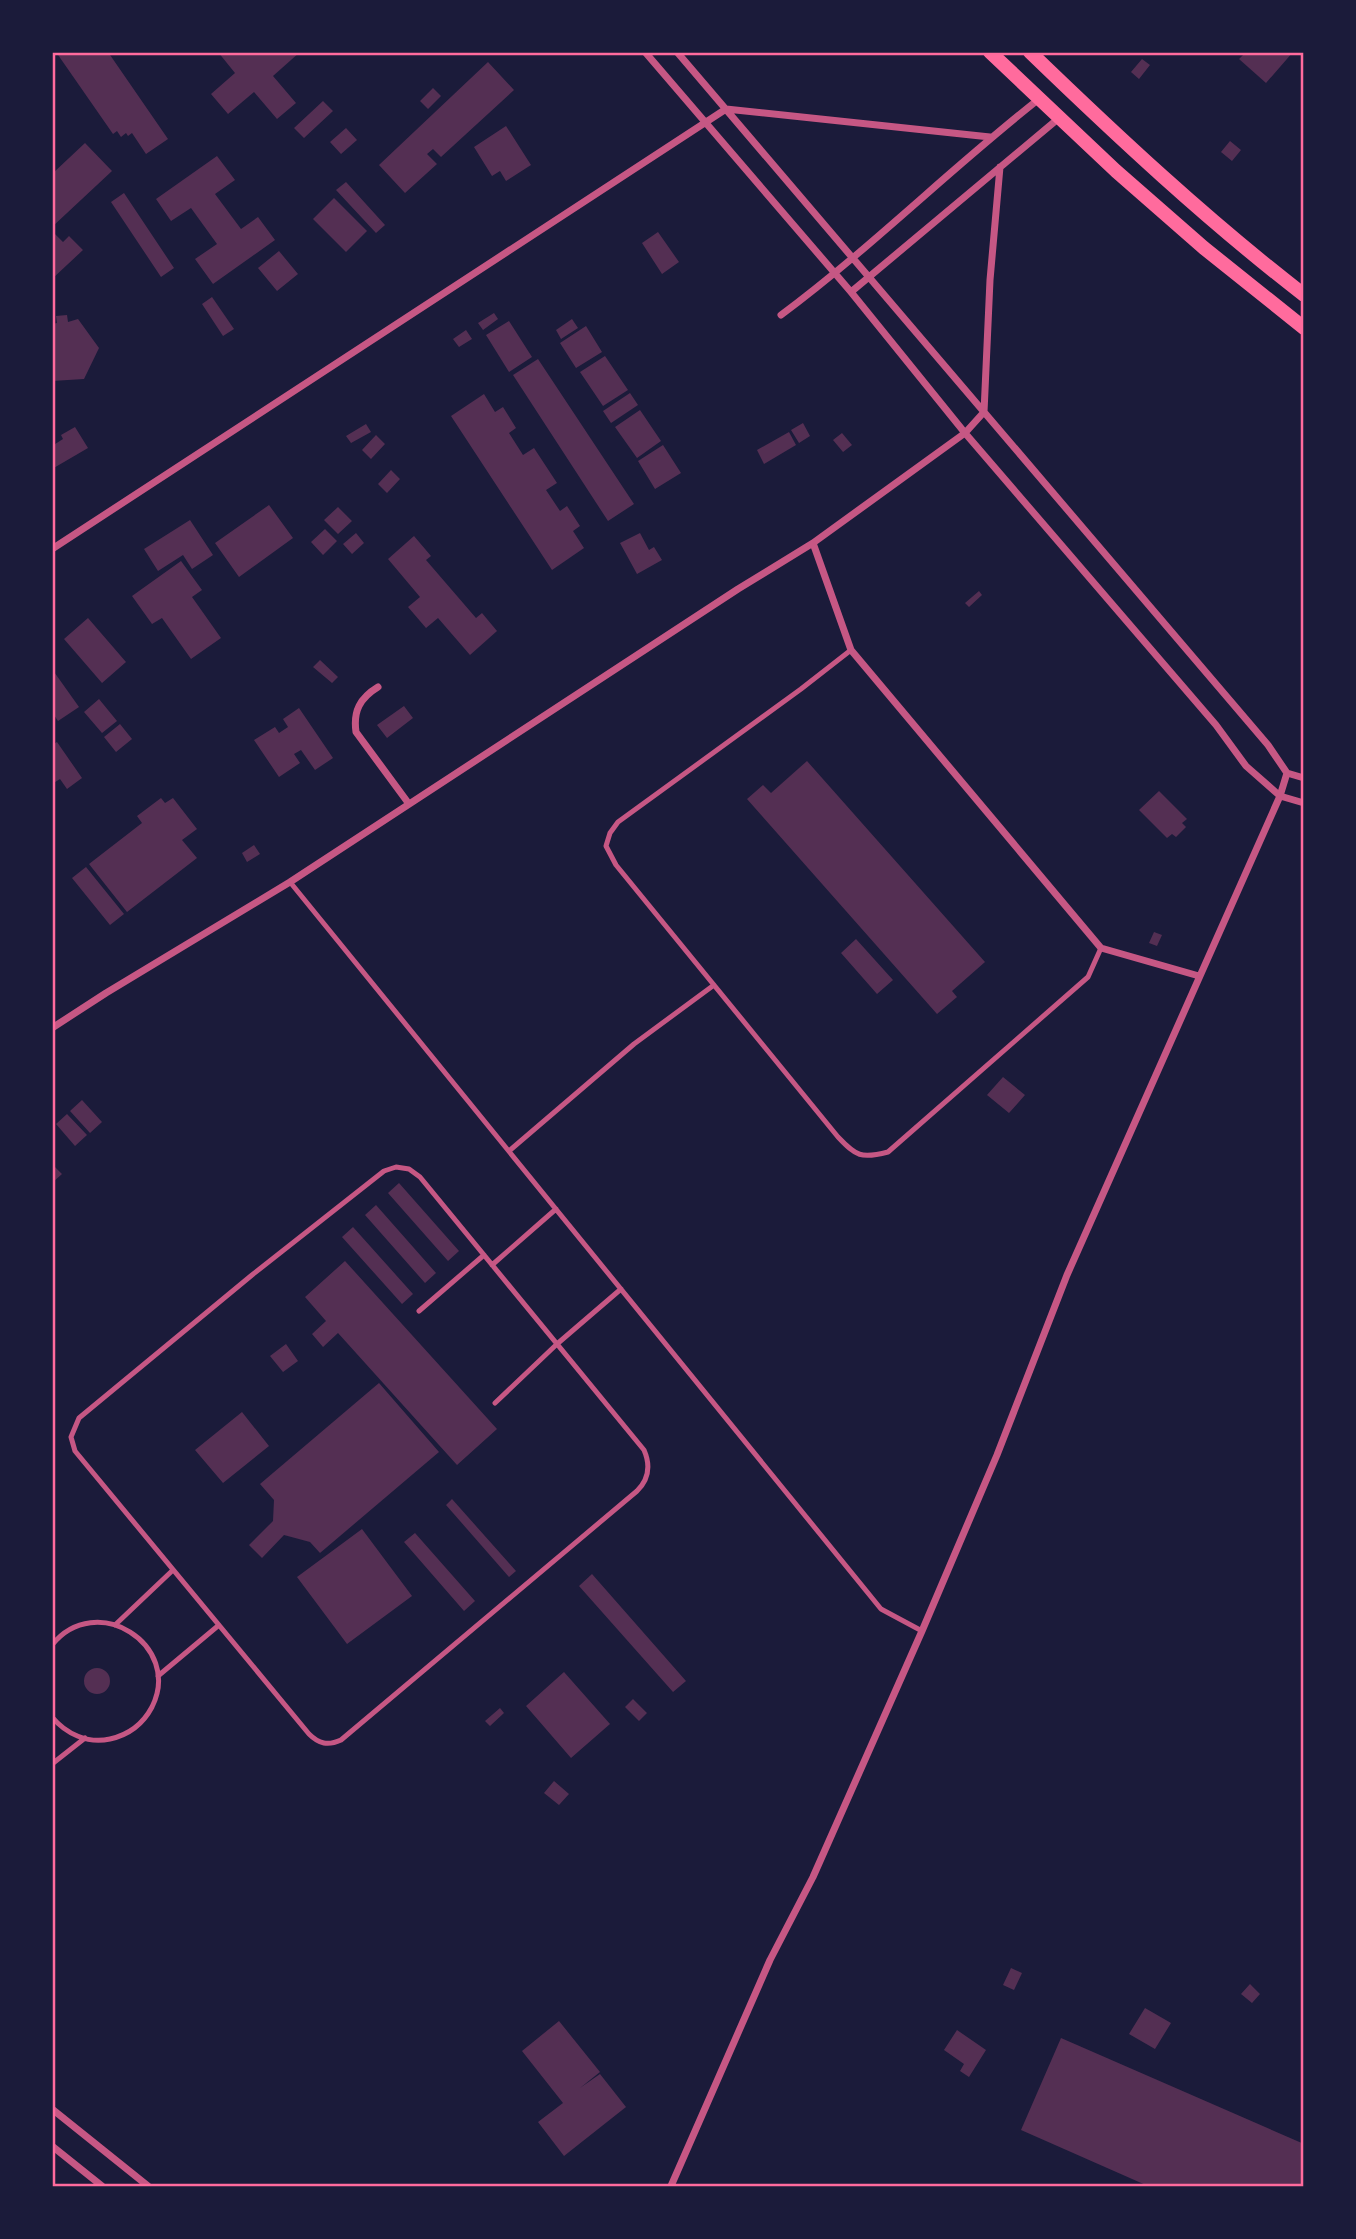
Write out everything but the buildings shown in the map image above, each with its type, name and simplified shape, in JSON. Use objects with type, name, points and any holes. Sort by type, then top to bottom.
[{"type":"main road","points":[[990,52],[1116,172],[1204,248],[1304,328]]},
{"type":"main road","points":[[1030,52],[1129,148],[1256,258],[1304,295]]},
{"type":"street","points":[[645,52],[1207,716],[1246,766],[1280,796],[1304,803]]},
{"type":"street","points":[[677,52],[1268,745],[1287,773],[1304,778]]},
{"type":"street","points":[[781,315],[835,275],[990,137],[1040,99]]},
{"type":"street","points":[[52,549],[726,109],[990,137]]},
{"type":"street","points":[[850,292],[1060,117]]},
{"type":"street","points":[[52,1028],[290,882],[738,589],[813,543],[965,433],[984,412],[990,280],[1000,167]]},
{"type":"street","points":[[813,543],[851,650],[1101,948],[1199,976]]},
{"type":"street","points":[[378,687],[358,704],[354,719],[356,732],[409,804]]},
{"type":"street","points":[[671,2186],[770,1960],[813,1877],[922,1632],[997,1455],[1067,1275],[1280,796],[1287,773]]},
{"type":"street","points":[[52,2109],[148,2186]]},
{"type":"street","points":[[52,2146],[102,2186]]},
{"type":"lane","points":[[851,650],[618,822],[610,833],[606,846],[616,865],[838,1137],[853,1153],[869,1157],[888,1152],[1088,977],[1101,948]]},
{"type":"lane","points":[[290,882],[881,1609],[922,1632]]},
{"type":"lane","points":[[509,1151],[634,1044],[714,985]]},
{"type":"lane","points":[[390,1168],[403,1168],[415,1173],[492,1265],[644,1450],[649,1464],[646,1478],[637,1491],[341,1740],[328,1744],[320,1743],[309,1734],[75,1451],[71,1437],[79,1418],[252,1275],[390,1168]]},
{"type":"lane","points":[[492,1265],[556,1209]]},
{"type":"lane","points":[[419,1311],[484,1255]]},
{"type":"lane","points":[[495,1403],[557,1344],[621,1289]]},
{"type":"lane","points":[[115,1625],[173,1570]]},
{"type":"lane","points":[[52,1645],[68,1630],[80,1625],[93,1622],[115,1625],[141,1640],[149,1650],[158,1675],[155,1701],[141,1724],[118,1737],[105,1740],[85,1738],[67,1731],[52,1717]]},
{"type":"lane","points":[[158,1675],[219,1625]]},
{"type":"lane","points":[[52,1764],[85,1738]]}]
